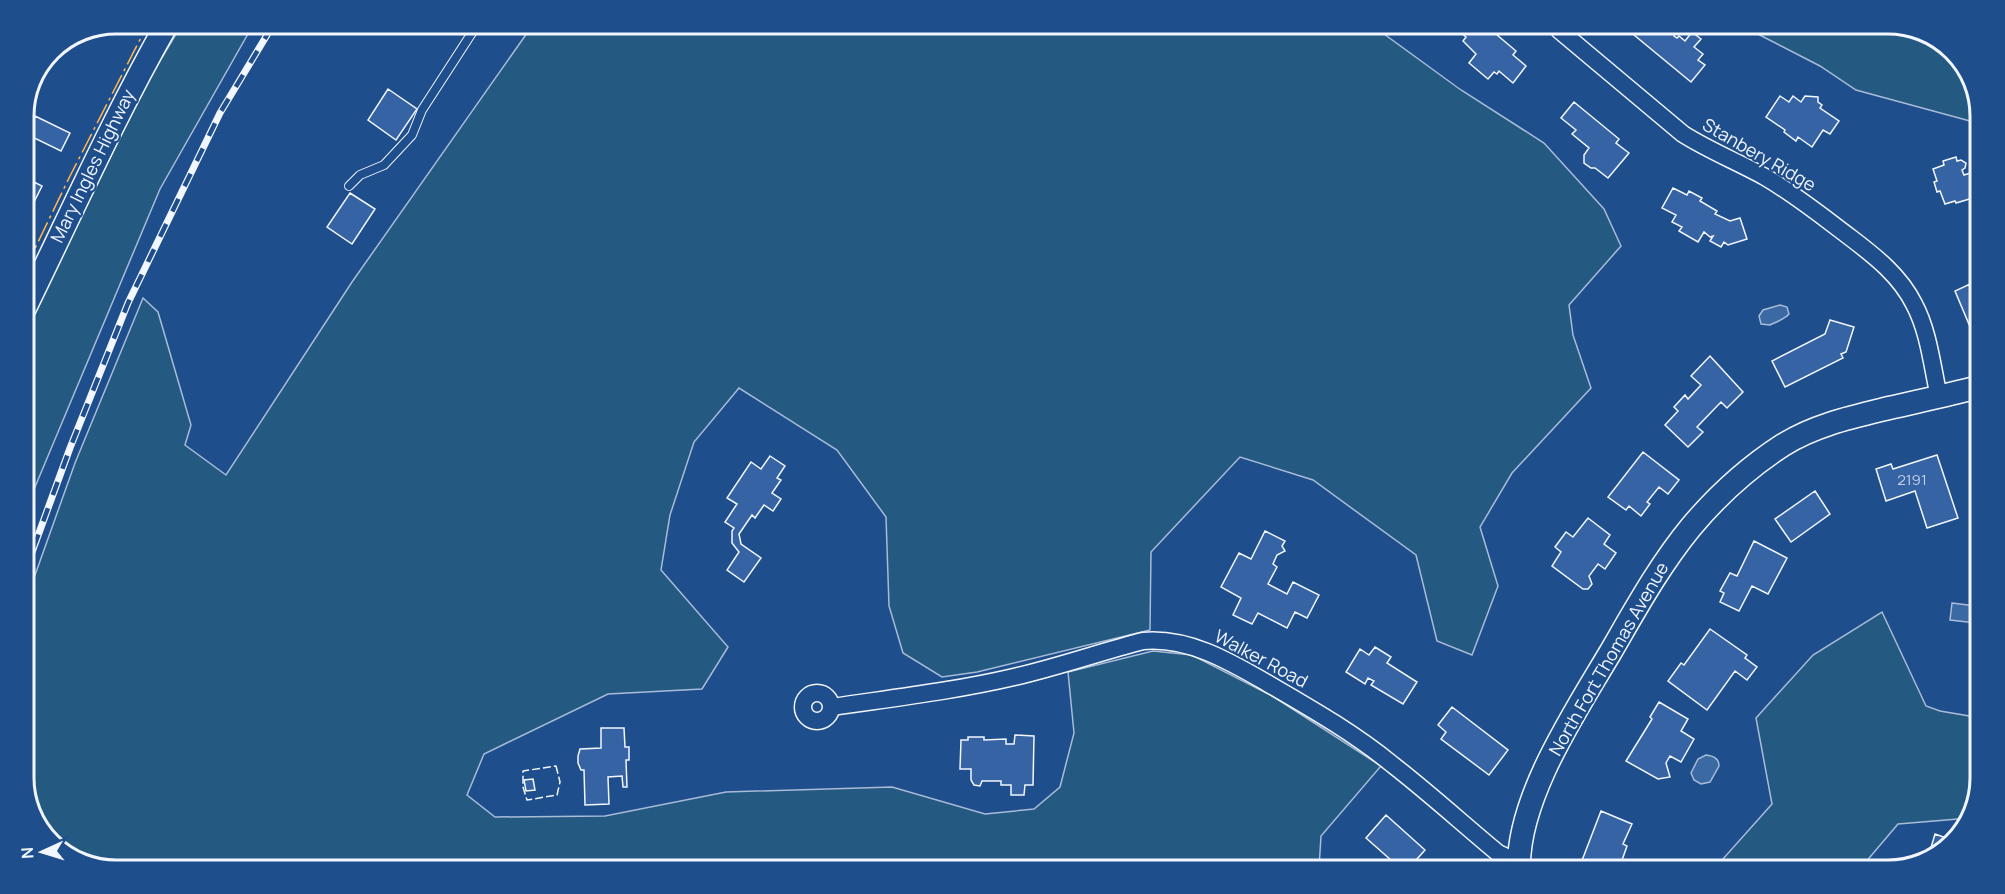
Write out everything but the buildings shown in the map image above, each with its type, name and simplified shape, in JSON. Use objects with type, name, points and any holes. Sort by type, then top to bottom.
[{"type":"street","name":"Mary Ingles Highway","points":[[35,286],[78,194],[161,34]]},
{"type":"street","name":"Stanbery Ridge","points":[[1563,34],[1683,135],[1756,172],[1800,199],[1886,266],[1900,283],[1919,314],[1928,340],[1939,397]]},
{"type":"street","name":"North Fort Thomas Avenue","points":[[1520,860],[1523,829],[1530,804],[1544,772],[1639,602],[1692,527],[1723,494],[1773,452],[1800,435],[1851,417],[1970,389]]},
{"type":"street","name":"Walker Road","points":[[832,707],[971,686],[1017,676],[1143,641],[1158,640],[1186,645],[1209,652],[1247,670],[1350,734],[1393,764],[1509,860]]},
{"type":"lane","points":[[349,186],[360,175],[384,165],[412,135],[422,110],[472,34]]},
{"type":"shaded area","points":[[176,34],[248,34],[160,189],[35,487],[35,311],[145,86]]},
{"type":"shaded area","points":[[526,34],[1384,34],[1461,90],[1544,143],[1604,209],[1621,246],[1569,305],[1573,335],[1591,388],[1512,473],[1480,527],[1498,586],[1472,655],[1437,641],[1416,555],[1313,480],[1240,457],[1151,552],[1150,630],[977,672],[942,677],[903,653],[889,606],[886,517],[837,450],[739,388],[694,442],[670,515],[661,570],[728,647],[702,689],[608,694],[484,754],[467,795],[495,817],[605,816],[726,792],[892,787],[985,814],[1034,809],[1060,787],[1074,733],[1068,672],[1153,651],[1192,655],[1274,697],[1381,766],[1321,836],[1320,860],[117,860],[85,853],[72,845],[72,822],[48,822],[36,793],[35,575],[75,463],[143,298],[158,312],[191,425],[185,445],[226,475],[352,282]]},
{"type":"shaded area","points":[[1758,34],[1888,34],[1920,41],[1938,52],[1957,71],[1969,101],[1970,121],[1856,90],[1820,66]]},
{"type":"shaded area","points":[[1780,305],[1787,307],[1789,314],[1787,316],[1770,325],[1761,324],[1759,316],[1763,310]]},
{"type":"shaded area","points":[[1952,603],[1970,605],[1970,622],[1950,620]]},
{"type":"shaded area","points":[[1882,612],[1926,706],[1970,716],[1969,793],[1964,809],[1958,819],[1898,824],[1867,860],[1722,860],[1772,804],[1756,718],[1813,655]]},
{"type":"shaded area","points":[[1706,755],[1715,758],[1719,766],[1710,782],[1701,784],[1694,780],[1691,773],[1698,759]]},
{"type":"railway","points":[[35,544],[70,448],[128,303],[220,113],[268,34]]},
{"type":"fence","points":[[556,766],[560,782],[557,795],[527,800],[523,787],[523,771],[556,766]]},
{"type":"power","points":[[35,248],[143,34]]}]
